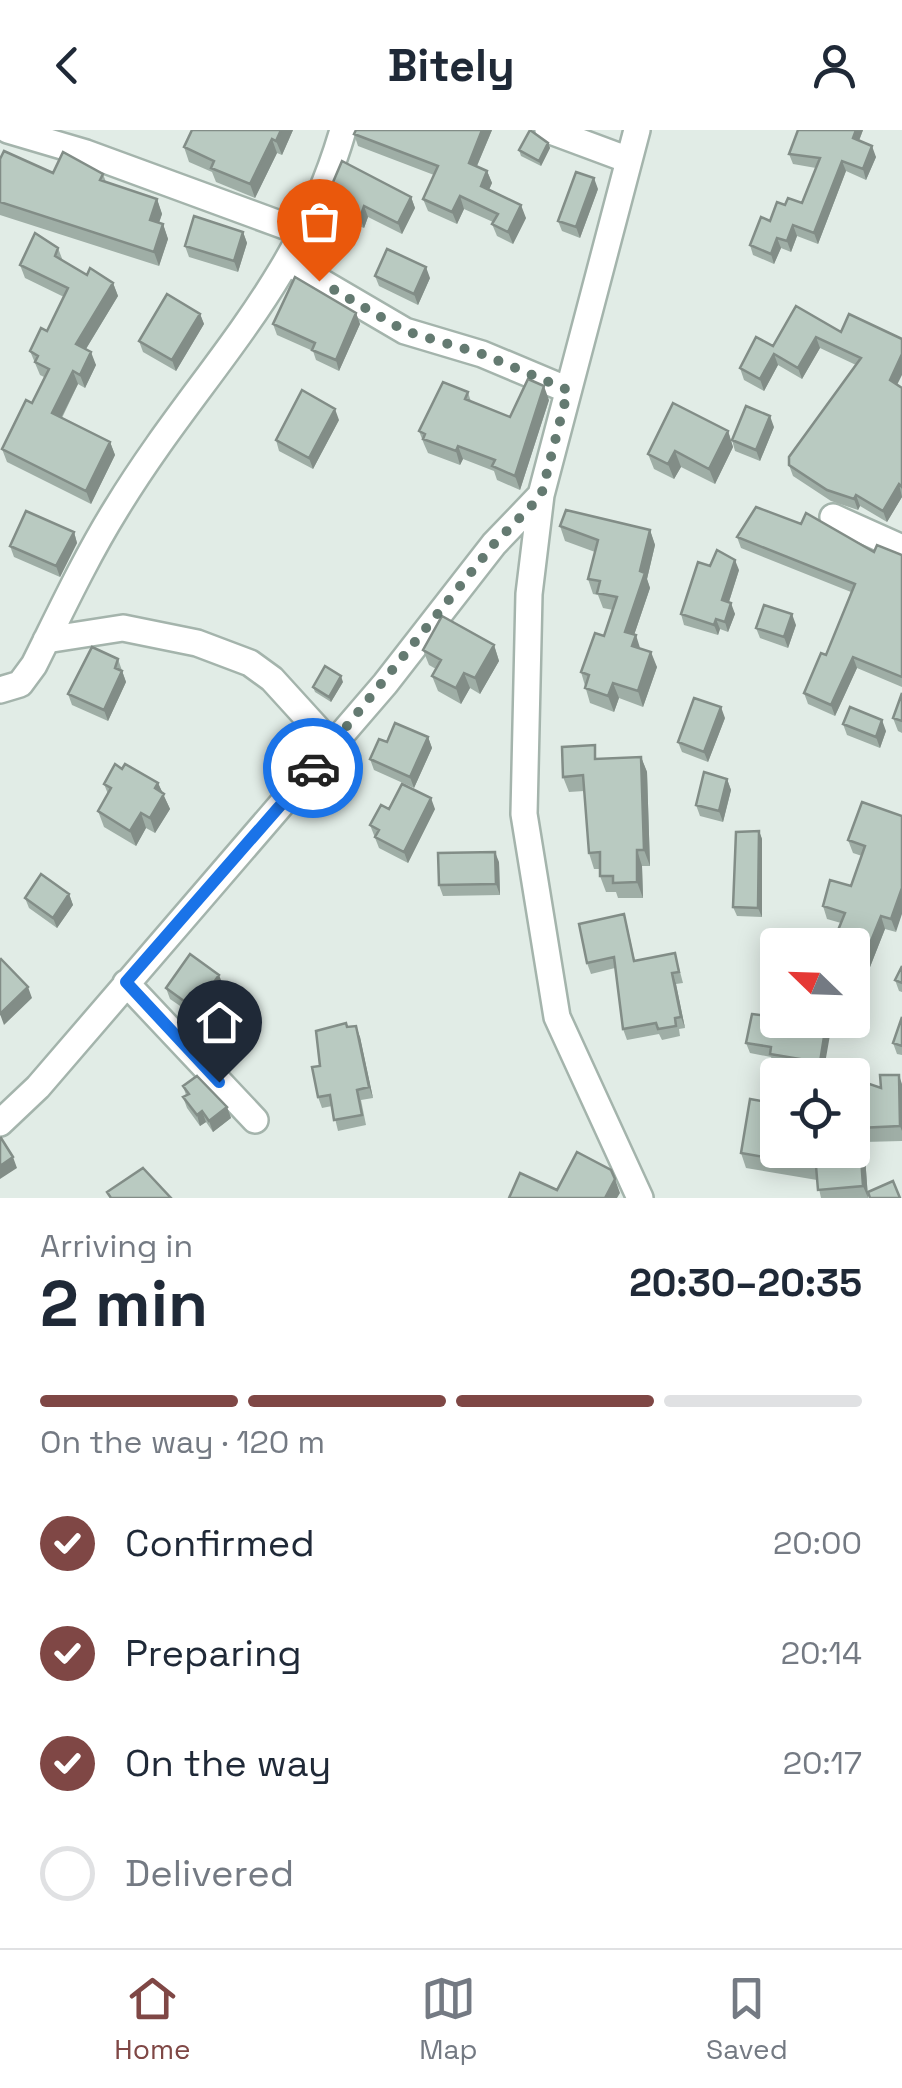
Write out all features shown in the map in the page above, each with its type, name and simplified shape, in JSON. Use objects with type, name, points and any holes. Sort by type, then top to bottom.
[{"type":"street","points":[[8,130],[86,153],[304,232]]},
{"type":"street","points":[[0,690],[20,684],[116,509],[253,320],[289,263],[330,177],[343,130]]},
{"type":"street","points":[[548,130],[626,159]]},
{"type":"street","points":[[637,130],[626,159],[541,496],[529,594],[524,814],[557,1017],[640,1198]]},
{"type":"street","points":[[289,263],[405,331],[482,354],[568,390]]},
{"type":"street","points":[[0,1123],[38,1088],[333,746],[494,544],[541,496]]},
{"type":"street","points":[[833,517],[902,548]]},
{"type":"street","points":[[46,640],[123,628],[197,643],[250,663],[272,679],[333,746]]},
{"type":"street","points":[[126,982],[255,1120]]},
{"type":"building","points":[[192,130],[281,130],[276,141],[272,139],[250,184],[211,168],[214,161],[184,147]]},
{"type":"building","points":[[356,130],[482,130],[469,163],[487,171],[481,186],[521,205],[508,232],[492,224],[498,214],[460,196],[452,212],[423,199],[438,166],[354,134]]},
{"type":"building","points":[[530,130],[548,143],[539,161],[519,150]]},
{"type":"building","points":[[798,130],[856,130],[853,138],[872,146],[863,169],[842,161],[814,233],[793,225],[787,241],[777,238],[771,254],[750,245],[761,217],[770,221],[777,202],[785,205],[788,198],[802,203],[820,158],[789,154]]},
{"type":"building","points":[[4,151],[53,173],[63,152],[103,174],[100,180],[157,199],[150,220],[163,224],[154,252],[0,202],[0,159]]},
{"type":"building","points":[[342,161],[411,197],[398,223],[364,206],[360,218],[322,208]]},
{"type":"building","points":[[576,172],[594,178],[576,227],[558,221]]},
{"type":"building","points":[[194,216],[243,232],[234,261],[185,246]]},
{"type":"building","points":[[35,233],[58,248],[55,256],[87,275],[90,268],[113,283],[76,344],[91,352],[80,375],[73,371],[52,413],[110,442],[86,491],[2,449],[26,400],[32,403],[49,369],[35,362],[38,356],[30,351],[41,328],[47,331],[68,288],[20,265]]},
{"type":"building","points":[[387,249],[426,267],[414,294],[375,276]]},
{"type":"building","points":[[295,277],[356,313],[336,360],[312,350],[315,343],[273,324]]},
{"type":"building","points":[[167,294],[200,314],[172,360],[139,341]]},
{"type":"building","points":[[796,306],[841,332],[849,314],[902,339],[902,354],[890,380],[902,388],[902,487],[899,484],[883,511],[856,495],[854,499],[827,490],[789,465],[789,457],[861,358],[816,337],[798,368],[774,354],[760,379],[740,368],[756,337],[773,346]]},
{"type":"building","points":[[528,379],[544,386],[515,476],[492,466],[495,460],[458,446],[456,451],[423,439],[425,434],[419,431],[443,382],[468,392],[465,399],[510,417]]},
{"type":"building","points":[[302,390],[335,409],[309,458],[276,440]]},
{"type":"building","points":[[673,403],[728,431],[709,469],[675,451],[668,464],[648,454]]},
{"type":"building","points":[[746,406],[770,416],[756,450],[732,440]]},
{"type":"building","points":[[756,507],[801,524],[806,513],[874,552],[877,545],[902,555],[902,677],[853,657],[831,705],[804,693],[821,653],[826,655],[855,584],[737,537]]},
{"type":"building","points":[[566,510],[650,530],[640,571],[645,573],[625,632],[636,635],[632,646],[651,652],[638,691],[613,683],[608,696],[585,688],[589,675],[581,672],[595,633],[604,636],[617,597],[597,593],[600,581],[588,579],[598,540],[560,526]]},
{"type":"building","points":[[26,511],[74,532],[56,566],[10,546]]},
{"type":"building","points":[[717,550],[735,560],[722,600],[731,603],[725,622],[716,619],[714,625],[681,614],[698,562],[710,566]]},
{"type":"building","points":[[764,605],[792,614],[784,637],[756,628]]},
{"type":"building","points":[[442,616],[494,645],[475,678],[464,673],[456,688],[432,676],[441,660],[423,650]]},
{"type":"building","points":[[92,647],[118,659],[115,668],[122,671],[104,710],[68,694]]},
{"type":"building","points":[[325,666],[341,676],[329,697],[313,687]]},
{"type":"building","points":[[902,693],[902,721],[893,718]]},
{"type":"building","points":[[694,698],[721,707],[704,752],[678,742]]},
{"type":"building","points":[[850,707],[882,720],[876,737],[843,724]]},
{"type":"building","points":[[395,723],[428,737],[410,777],[370,759],[379,739],[387,742]]},
{"type":"building","points":[[595,745],[595,759],[641,757],[644,850],[637,850],[637,882],[613,883],[613,876],[600,876],[600,852],[589,853],[583,775],[563,777],[562,747]]},
{"type":"building","points":[[115,764],[122,769],[125,764],[158,783],[155,788],[164,794],[150,818],[141,813],[130,831],[98,811],[111,788],[104,784]]},
{"type":"building","points":[[704,772],[727,779],[719,811],[696,805]]},
{"type":"building","points":[[402,784],[431,798],[404,852],[375,837],[379,830],[370,825],[381,805],[389,809]]},
{"type":"building","points":[[862,802],[902,816],[902,888],[891,919],[881,916],[870,943],[870,928],[839,928],[845,913],[823,906],[830,880],[851,886],[865,846],[848,840]]},
{"type":"building","points":[[759,831],[758,908],[733,907],[736,832]]},
{"type":"building","points":[[495,852],[496,884],[439,885],[438,853]]},
{"type":"building","points":[[41,874],[69,894],[53,918],[25,898]]},
{"type":"building","points":[[624,914],[634,961],[675,953],[679,972],[672,973],[681,1017],[675,1018],[676,1026],[658,1029],[656,1023],[623,1029],[614,957],[587,963],[579,924]]},
{"type":"building","points":[[190,954],[219,975],[195,1009],[166,988]]},
{"type":"building","points":[[0,960],[28,987],[0,1014]]},
{"type":"building","points":[[752,1014],[760,1015],[760,1038],[824,1038],[821,1058],[770,1054],[771,1047],[746,1043]]},
{"type":"building","points":[[902,1017],[902,1046],[893,1043]]},
{"type":"building","points":[[346,1023],[347,1027],[356,1026],[369,1087],[357,1090],[362,1115],[334,1120],[330,1095],[318,1097],[312,1067],[320,1066],[316,1031]]},
{"type":"building","points":[[880,1075],[899,1075],[900,1126],[870,1127],[870,1084],[881,1088]]},
{"type":"building","points":[[197,1076],[227,1107],[209,1121],[202,1111],[197,1115],[183,1097],[189,1094],[183,1086]]},
{"type":"building","points":[[750,1099],[760,1101],[760,1156],[741,1153]]},
{"type":"building","points":[[0,1139],[13,1157],[0,1166]]},
{"type":"building","points":[[577,1152],[611,1170],[615,1179],[605,1198],[509,1198],[520,1173],[557,1190]]},
{"type":"building","points":[[143,1168],[171,1198],[111,1198],[107,1192]]},
{"type":"building","points":[[816,1168],[862,1168],[863,1186],[818,1190]]},
{"type":"building","points":[[893,1181],[900,1198],[870,1198],[868,1192]]},
{"type":"way so far","points":[[313,768],[385,684],[494,544],[541,496],[568,390],[482,354],[405,331],[319,281]]},
{"type":"route","points":[[219,1082],[126,982],[313,768]]}]
